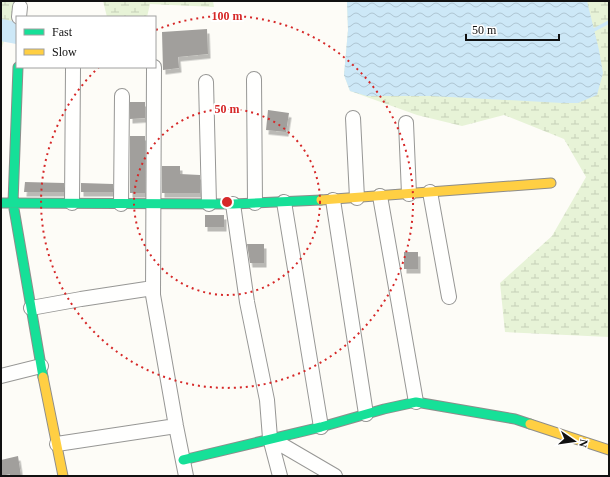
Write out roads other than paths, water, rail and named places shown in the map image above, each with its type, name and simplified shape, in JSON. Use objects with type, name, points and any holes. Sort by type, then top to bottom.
[{"type":"street","points":[[18,68],[13,203],[41,366],[63,476]]},
{"type":"street","points":[[72,203],[73,68]]},
{"type":"street","points":[[154,68],[153,295],[186,476]]},
{"type":"street","points":[[254,79],[255,203]]},
{"type":"street","points":[[206,82],[209,204]]},
{"type":"street","points":[[121,204],[122,96]]},
{"type":"street","points":[[353,118],[357,198]]},
{"type":"street","points":[[406,123],[410,194]]},
{"type":"street","points":[[1,203],[233,204],[333,200],[551,183]]},
{"type":"street","points":[[430,192],[449,297]]},
{"type":"street","points":[[380,196],[416,402]]},
{"type":"street","points":[[333,200],[366,414]]},
{"type":"street","points":[[284,202],[321,427]]},
{"type":"street","points":[[233,204],[247,302],[267,400],[270,438],[280,476]]},
{"type":"street","points":[[32,308],[153,288]]},
{"type":"street","points":[[1,376],[41,366]]},
{"type":"street","points":[[183,460],[321,427],[416,402],[515,419],[609,450]]},
{"type":"street","points":[[56,444],[176,426]]},
{"type":"street","points":[[270,438],[335,476]]},
{"type":"water","points":[[347,1],[587,1],[603,73],[597,95],[578,103],[562,103],[431,96],[367,96],[350,91],[344,75],[348,30]]},
{"type":"waterway","points":[[590,32],[609,22]]},
{"type":"waterway","points":[[1,30],[16,33]]}]
